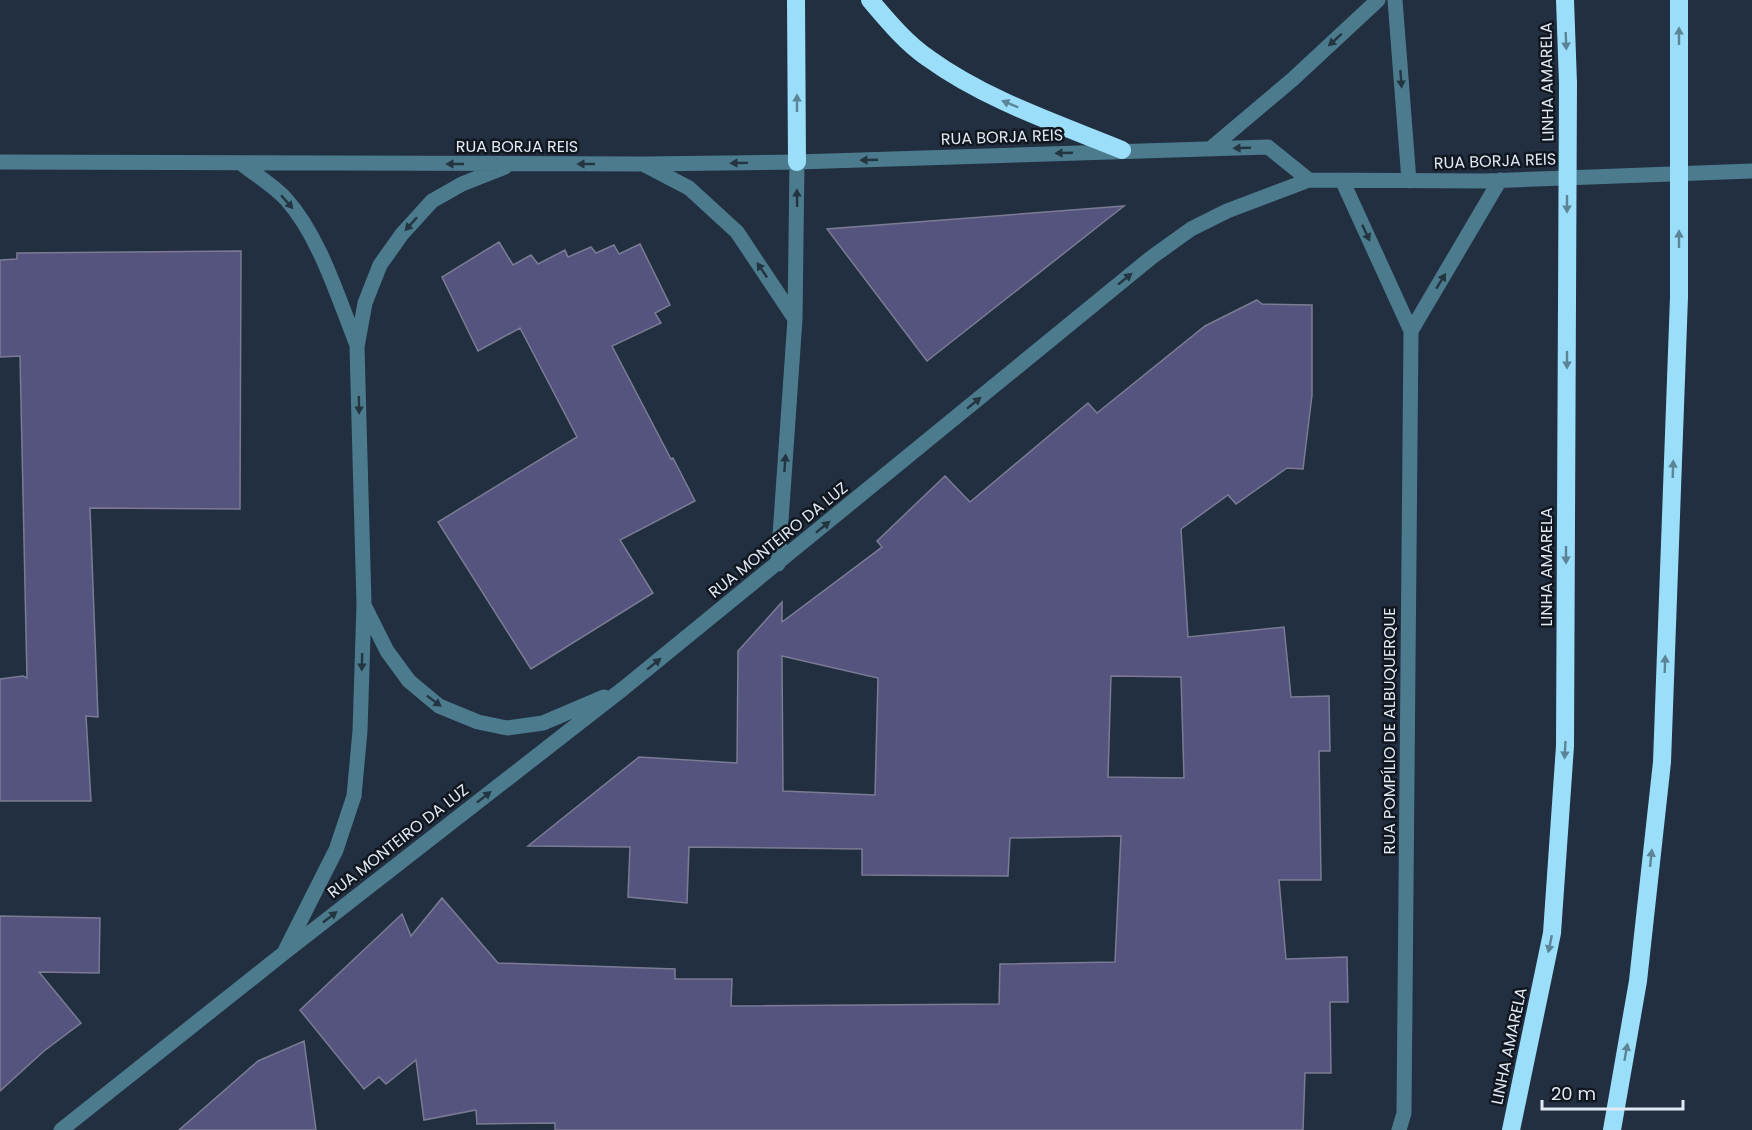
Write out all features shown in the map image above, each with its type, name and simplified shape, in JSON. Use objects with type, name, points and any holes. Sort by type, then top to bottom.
[{"type":"highway","points":[[796,0],[797,162]]},
{"type":"highway","points":[[870,0],[890,23],[927,58],[986,94],[1122,150]]},
{"type":"highway","name":"LINHA AMARELA","points":[[1511,1130],[1552,933],[1565,746],[1568,82],[1565,0]]},
{"type":"highway","points":[[1612,1130],[1638,981],[1662,762],[1679,297],[1679,0]]},
{"type":"street","points":[[1210,149],[1293,79],[1378,0]]},
{"type":"street","points":[[1395,0],[1409,182]]},
{"type":"street","name":"RUA BORJA REIS","points":[[0,162],[645,164],[797,162],[1268,147],[1309,180],[1409,182],[1752,171]]},
{"type":"street","points":[[778,564],[795,319],[797,162]]},
{"type":"street","points":[[242,164],[286,198],[305,226],[318,249],[357,347]]},
{"type":"street","name":"RUA MONTEIRO DA LUZ","points":[[284,953],[336,850],[354,796],[360,732],[364,604],[357,347],[365,303],[380,266],[402,234],[432,201],[462,184],[514,164]]},
{"type":"street","points":[[645,164],[689,188],[737,232],[795,319]]},
{"type":"street","name":"RUA MONTEIRO DA LUZ","points":[[63,1129],[624,688],[1152,257],[1191,229],[1227,211],[1309,180]]},
{"type":"street","name":"RUA POMPÍLIO DE ALBUQUERQUE","points":[[1342,180],[1411,331],[1404,1113],[1399,1130]]},
{"type":"street","points":[[1411,331],[1500,180]]},
{"type":"street","points":[[364,604],[387,651],[409,681],[439,706],[478,722],[507,728],[543,723],[624,688]]},
{"type":"building","points":[[1124,206],[927,361],[827,229]]},
{"type":"building","points":[[499,242],[513,265],[531,255],[538,264],[565,250],[568,257],[591,247],[596,253],[614,245],[619,254],[640,244],[670,305],[655,313],[661,323],[612,346],[695,501],[620,540],[653,593],[531,669],[438,522],[577,437],[520,328],[478,351],[442,277]]},
{"type":"building","points":[[241,251],[240,509],[90,508],[98,717],[86,716],[91,801],[0,801],[0,679],[23,676],[27,678],[20,356],[0,357],[0,260],[17,259],[17,253]]},
{"type":"building","points":[[1257,300],[1262,304],[1312,305],[1312,395],[1303,469],[1287,468],[1236,504],[1228,495],[1181,529],[1188,637],[1284,627],[1291,697],[1329,696],[1330,751],[1319,751],[1321,880],[1279,880],[1286,959],[1347,957],[1348,1002],[1330,1002],[1331,1073],[1305,1073],[1303,1130],[555,1130],[555,1123],[477,1124],[476,1110],[424,1120],[416,1060],[386,1084],[379,1077],[364,1089],[300,1010],[402,914],[411,936],[442,898],[498,963],[675,969],[675,979],[732,979],[731,1006],[999,1004],[1000,964],[1115,962],[1121,836],[1010,838],[1008,876],[862,875],[862,849],[689,847],[687,903],[628,897],[630,847],[528,846],[639,757],[737,763],[738,651],[782,602],[782,622],[882,547],[877,541],[945,476],[970,502],[1088,403],[1097,413],[1205,326]],"holes":[[[782,656],[878,678],[875,795],[783,791]],[[1111,676],[1181,677],[1184,778],[1108,777]]]},
{"type":"building","points":[[0,916],[100,918],[99,973],[39,972],[81,1023],[44,1051],[0,1091]]},
{"type":"building","points":[[304,1041],[316,1130],[179,1130],[258,1061]]}]
